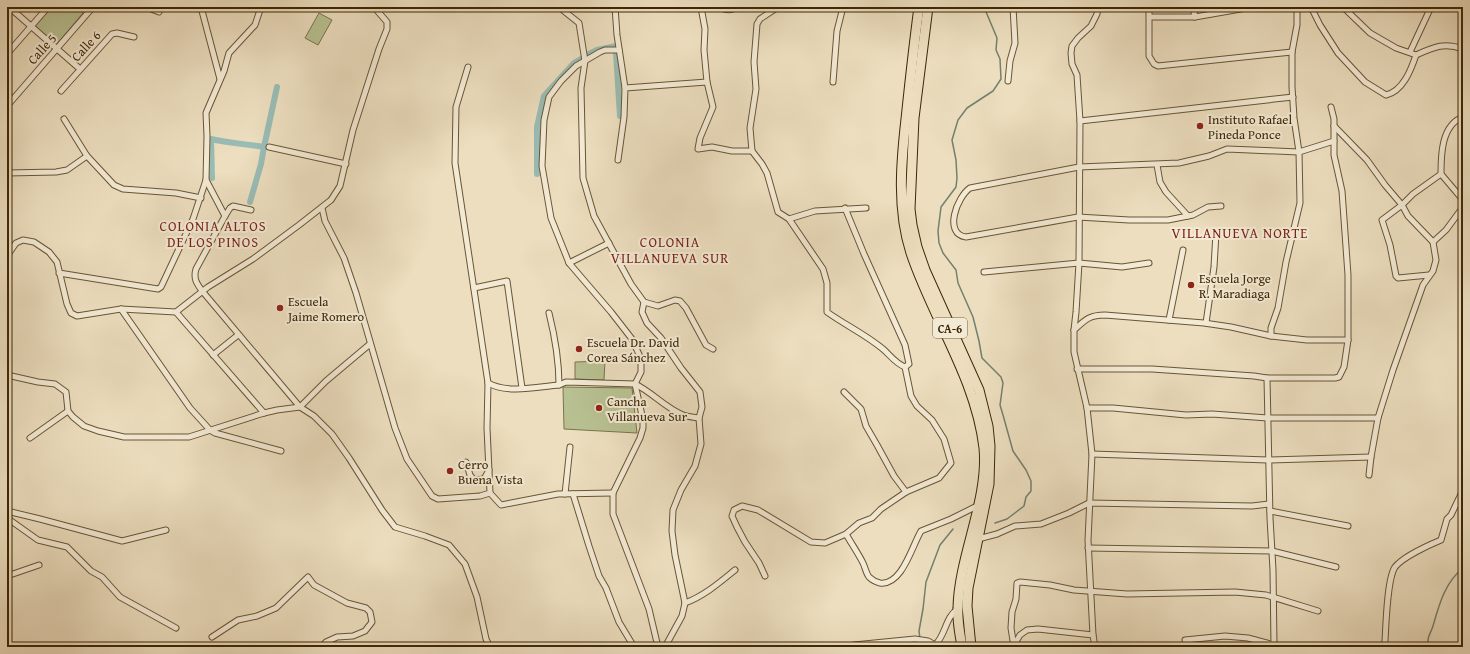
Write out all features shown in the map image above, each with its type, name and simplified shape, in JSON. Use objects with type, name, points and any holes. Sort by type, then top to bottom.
[{"type":"highway","name":"CA-6","points":[[919,7],[902,156],[902,214],[906,237],[918,272],[970,388],[976,407],[984,450],[981,505],[974,539],[968,588],[967,606],[971,647]]},
{"type":"highway","name":"CA-6","points":[[928,7],[914,118],[910,209],[917,247],[925,270],[978,390],[984,408],[988,426],[990,462],[989,484],[981,505]]},
{"type":"highway","name":"CA-6","points":[[962,647],[958,608],[961,578],[974,539]]},
{"type":"street","points":[[9,7],[80,69]]},
{"type":"street","points":[[7,54],[48,7]]},
{"type":"street","name":"Calle 5","points":[[7,106],[93,7]]},
{"type":"street","points":[[146,7],[159,12]]},
{"type":"street","points":[[201,7],[220,80]]},
{"type":"street","points":[[59,273],[158,289],[162,287],[193,219],[206,180],[206,112],[220,80],[229,53],[255,25],[261,7]]},
{"type":"street","points":[[7,256],[16,243],[23,240],[34,242],[49,252],[57,262],[66,304],[71,313],[77,316],[121,309],[176,312],[208,287],[253,259],[331,200],[340,186],[353,130],[379,49],[387,29],[387,22],[374,7]]},
{"type":"street","points":[[559,7],[579,23],[584,61],[581,88],[583,178],[594,216],[631,284],[644,302],[658,306],[675,300],[680,301],[686,308],[706,345],[713,349]]},
{"type":"street","points":[[615,7],[617,35],[625,88],[624,117],[618,160]]},
{"type":"street","points":[[701,7],[705,29],[704,50],[707,82],[713,107],[704,128],[698,149],[712,146],[732,151],[752,152]]},
{"type":"street","points":[[717,7],[726,10],[734,9],[736,7]]},
{"type":"street","points":[[778,7],[760,20],[757,24],[754,62],[756,89],[750,128],[752,152],[767,173],[778,212],[789,219],[823,268],[827,283],[827,312],[862,334],[883,349],[899,365],[904,367]]},
{"type":"street","points":[[832,82],[838,31],[843,7]]},
{"type":"street","points":[[1008,81],[1010,62],[1015,43],[1013,7]]},
{"type":"street","points":[[1095,647],[1088,548],[1088,503],[1092,454],[1087,408],[1074,352],[1074,330],[1079,264],[1078,217],[1080,121],[1077,75],[1072,64],[1071,53],[1072,46],[1078,38],[1092,26],[1098,7]]},
{"type":"street","points":[[1149,7],[1149,56],[1154,64],[1158,66],[1292,52]]},
{"type":"street","points":[[1193,7],[1195,17]]},
{"type":"street","points":[[1150,17],[1195,17],[1252,7]]},
{"type":"street","points":[[1271,336],[1271,328],[1278,308],[1286,262],[1300,203],[1299,152],[1292,97],[1292,52],[1297,7]]},
{"type":"street","points":[[1311,7],[1320,25],[1338,53],[1365,82],[1386,95],[1394,93],[1404,82],[1412,67],[1416,55],[1435,47],[1452,45],[1463,50]]},
{"type":"street","points":[[1343,7],[1370,33],[1396,48],[1416,55]]},
{"type":"street","points":[[1410,52],[1430,7]]},
{"type":"street","name":"Calle 6","points":[[61,91],[112,34],[118,33],[134,37]]},
{"type":"street","points":[[620,50],[605,50],[576,66],[561,81],[549,97],[544,120],[542,166],[551,218],[569,263],[611,312],[632,340],[641,359],[641,372],[635,384],[643,420],[643,428],[640,438],[613,493],[613,514],[649,609],[658,647]]},
{"type":"street","points":[[468,67],[456,107],[455,163],[488,383],[487,428],[490,493],[501,505],[538,497],[565,494],[613,493]]},
{"type":"street","points":[[625,88],[707,82]]},
{"type":"street","points":[[1080,121],[1292,97]]},
{"type":"street","points":[[1077,369],[1152,369],[1267,378],[1339,377],[1344,367],[1348,340],[1348,275],[1342,191],[1334,155],[1334,126],[1331,107]]},
{"type":"street","points":[[1463,117],[1455,122],[1448,131],[1442,149],[1441,174],[1463,200]]},
{"type":"street","points":[[64,119],[87,156],[114,185],[123,189],[201,198]]},
{"type":"street","points":[[1334,126],[1367,160],[1402,205],[1408,216],[1433,242],[1436,260],[1434,271],[1422,285],[1378,418],[1369,475]]},
{"type":"street","points":[[1221,206],[1208,207],[1188,216],[1168,220],[1129,220],[1078,217],[966,237],[962,236],[957,231],[954,220],[955,208],[962,195],[970,188],[1079,167],[1179,163],[1210,156],[1227,149],[1299,152],[1334,141]]},
{"type":"street","points":[[269,147],[346,164]]},
{"type":"street","points":[[7,173],[56,172],[67,170],[87,156]]},
{"type":"street","points":[[1157,165],[1160,182],[1166,192],[1188,216]]},
{"type":"street","points":[[1429,275],[1398,278],[1396,276],[1390,245],[1382,220],[1402,205],[1413,194],[1441,174]]},
{"type":"street","points":[[206,180],[225,216]]},
{"type":"street","points":[[251,210],[233,206],[230,208],[195,272],[194,278],[196,282],[238,335],[300,407],[314,416],[332,434],[382,510],[395,527],[449,545],[465,564],[477,597],[486,639],[490,647]]},
{"type":"street","points":[[1433,242],[1446,230],[1463,207]]},
{"type":"street","points":[[322,208],[325,221],[344,258],[358,299],[395,428],[406,459],[432,496],[438,499],[480,496],[490,493]]},
{"type":"street","points":[[789,219],[815,211],[845,208],[866,208]]},
{"type":"street","points":[[845,208],[905,345],[908,364],[904,367]]},
{"type":"street","points":[[1206,323],[1214,267],[1216,233]]},
{"type":"street","points":[[569,263],[609,243]]},
{"type":"street","points":[[1170,320],[1183,250]]},
{"type":"street","points":[[984,272],[1079,264],[1122,266],[1149,263]]},
{"type":"street","points":[[474,288],[507,281],[522,388]]},
{"type":"street","points":[[644,302],[642,312],[647,323],[661,338],[676,361],[700,392],[702,407],[699,418],[701,444],[695,466],[681,490],[673,510],[672,531],[675,555],[685,603],[682,616],[664,647]]},
{"type":"street","points":[[121,309],[190,408],[210,430],[215,433],[281,451]]},
{"type":"street","points":[[176,312],[264,413]]},
{"type":"street","points":[[549,313],[556,346],[559,368],[559,385]]},
{"type":"street","points":[[1074,330],[1094,315],[1206,323],[1271,336],[1307,340],[1348,340]]},
{"type":"street","points":[[213,355],[238,335]]},
{"type":"street","points":[[7,375],[55,384],[62,388],[66,392],[68,411],[73,417],[84,426],[98,431],[124,437],[189,437],[264,413],[300,407],[326,381],[370,344]]},
{"type":"street","points":[[765,576],[759,563],[737,527],[732,516],[734,510],[742,506],[758,510],[811,542],[825,543],[846,534],[859,523],[872,518],[906,492],[939,478],[951,463],[944,439],[932,420],[917,406],[911,396],[904,367]]},
{"type":"street","points":[[1185,640],[1225,636],[1248,638],[1274,646],[1274,570],[1269,504],[1267,378]]},
{"type":"street","points":[[488,383],[496,387],[522,388],[559,385],[566,382],[635,384],[643,388],[666,406],[684,416],[699,418]]},
{"type":"street","points":[[844,392],[860,409],[870,434],[894,476],[906,492]]},
{"type":"street","points":[[1087,408],[1113,408],[1186,415],[1212,414],[1268,418],[1378,418]]},
{"type":"street","points":[[30,438],[68,411]]},
{"type":"street","points":[[565,494],[570,447]]},
{"type":"street","points":[[1092,454],[1268,460],[1371,457]]},
{"type":"street","points":[[466,462],[470,475],[474,480],[484,479],[490,469]]},
{"type":"street","points":[[1383,647],[1385,641],[1390,581],[1395,568],[1408,558],[1441,540],[1447,520],[1463,490]]},
{"type":"street","points":[[573,494],[588,546],[599,576],[606,588],[619,622],[634,647]]},
{"type":"street","points":[[974,539],[997,534],[1015,526],[1041,524],[1069,513],[1088,503],[1252,506],[1269,504]]},
{"type":"street","points":[[846,534],[864,564],[870,579],[876,582],[890,582],[896,578],[908,560],[921,531],[981,505]]},
{"type":"street","points":[[7,511],[122,541],[166,530]]},
{"type":"street","points":[[1270,511],[1348,526]]},
{"type":"street","points":[[7,518],[38,540],[68,547],[92,571],[102,577],[120,597],[176,628]]},
{"type":"street","points":[[1088,548],[1272,551],[1336,567]]},
{"type":"street","points":[[7,576],[39,565]]},
{"type":"street","points":[[685,603],[696,599],[715,587],[735,570]]},
{"type":"street","points":[[212,637],[238,620],[257,616],[276,608],[308,577],[314,585],[347,602],[366,608],[370,612],[372,622],[365,631],[353,636],[337,637],[326,642],[321,647]]},
{"type":"street","points":[[1014,646],[1011,628],[1012,612],[1016,598],[1016,583],[1027,582],[1091,592],[1127,594],[1235,592],[1266,595],[1318,611]]},
{"type":"street","points":[[854,645],[915,639],[926,640],[934,645],[940,640],[950,616],[958,608]]},
{"type":"street","points":[[1014,646],[1020,635],[1027,630],[1038,629],[1093,635]]},
{"type":"green space","points":[[52,7],[76,7],[83,13],[56,45],[35,26]]},
{"type":"green space","points":[[319,13],[332,20],[318,45],[305,38]]},
{"type":"green space","points":[[605,361],[604,380],[575,379],[575,362]]},
{"type":"green space","name":"Cancha Villanueva Sur","points":[[563,387],[632,388],[637,433],[564,429]]},
{"type":"waterway","points":[[984,7],[997,38],[996,50],[1000,59],[1001,79],[993,91],[967,108],[958,120],[952,140],[956,160],[956,187],[941,207],[938,231],[939,243],[943,253],[956,270],[958,283],[973,317],[982,358],[1001,377],[1003,383],[1000,405],[1013,451],[1026,470],[1031,481],[1031,491],[1026,497],[1024,506],[1007,519],[995,523]]},
{"type":"waterway","points":[[587,55],[597,50],[616,46],[616,48]]},
{"type":"waterway","points":[[616,53],[620,116]]},
{"type":"waterway","points":[[537,174],[537,127],[544,96],[574,63],[581,59]]},
{"type":"waterway","points":[[267,147],[264,147],[277,87]]},
{"type":"waterway","points":[[212,178],[211,139],[264,147],[261,164],[250,202]]},
{"type":"waterway","points":[[921,647],[919,631],[926,582],[940,545],[953,529]]},
{"type":"waterway","points":[[1428,647],[1428,638],[1447,587],[1463,568]]},
{"type":"place","name":"Instituto Rafael Pineda Ponce","points":[[1200,126]]},
{"type":"place","name":"Escuela Jorge R. Maradiaga","points":[[1191,285]]},
{"type":"place","name":"Escuela Jaime Romero","points":[[280,308]]},
{"type":"place","name":"Escuela Dr. David Corea Sánchez","points":[[579,349]]},
{"type":"place","name":"Cancha Villanueva Sur","points":[[599,408]]},
{"type":"place","name":"Cerro Buena Vista","points":[[450,471]]},
{"type":"district","name":"VILLANUEVA NORTE","points":[[1240,233]]},
{"type":"district","name":"COLONIA ALTOS DE LOS PINOS","points":[[213,234]]},
{"type":"district","name":"COLONIA VILLANUEVA SUR","points":[[670,250]]}]
